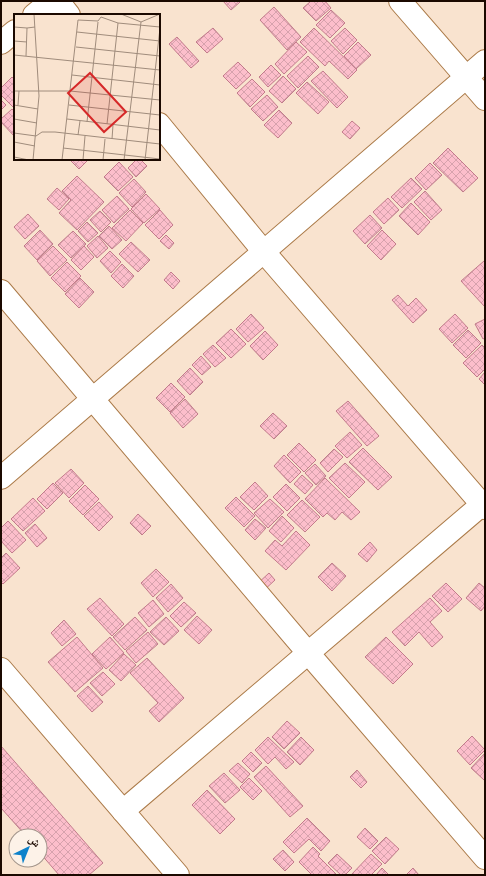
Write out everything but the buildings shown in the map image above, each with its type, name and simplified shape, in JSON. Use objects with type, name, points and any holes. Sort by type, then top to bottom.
[{"type":"street","points":[[35,14],[51,1]]},
{"type":"street","points":[[58,1],[68,14]]},
{"type":"street","points":[[400,1],[485,99]]},
{"type":"street","points":[[1,42],[14,32]]},
{"type":"street","points":[[1,478],[485,61]]},
{"type":"street","points":[[123,811],[484,505],[264,252],[160,125]]},
{"type":"street","points":[[1,291],[309,654],[485,858]]},
{"type":"street","points":[[1,669],[178,875]]}]
